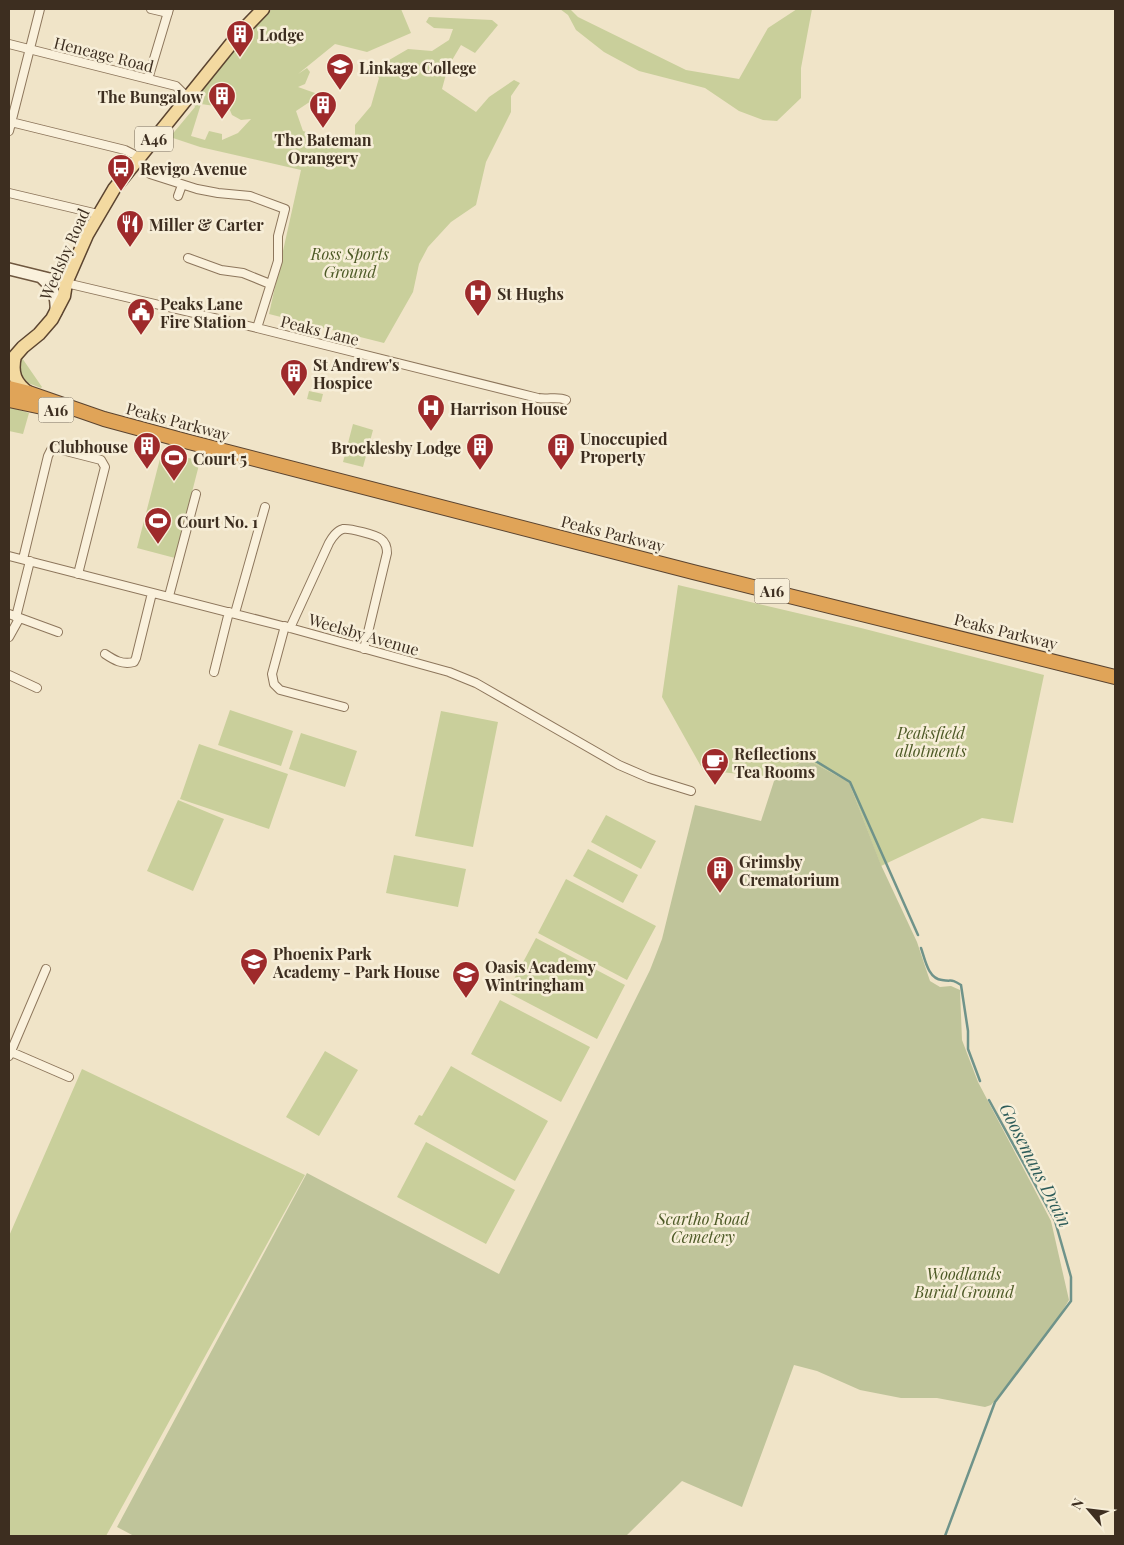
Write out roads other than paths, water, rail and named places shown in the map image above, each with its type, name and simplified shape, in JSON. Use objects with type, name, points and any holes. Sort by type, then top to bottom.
[{"type":"highway","name":"Peaks Parkway","points":[[9,388],[104,419]]},
{"type":"highway","name":"Peaks Parkway","points":[[9,400],[104,419],[693,572],[1115,677]]},
{"type":"main road","name":"Weelsby Road","points":[[14,354],[39,334],[52,319],[64,296],[66,283],[87,235],[114,189],[239,34],[263,9]]},
{"type":"main road","points":[[9,269],[66,283]]},
{"type":"main road","points":[[41,277],[50,286],[56,298],[56,312]]},
{"type":"main road","name":"A16","points":[[14,354],[13,375],[20,387],[29,393]]},
{"type":"street","points":[[9,131],[40,9]]},
{"type":"street","points":[[148,79],[168,11],[151,9]]},
{"type":"street","name":"Heneage Road","points":[[9,44],[176,86],[188,98]]},
{"type":"street","points":[[11,122],[125,150],[139,157]]},
{"type":"street","points":[[150,174],[182,185],[218,193],[250,196],[285,209],[278,236],[278,261],[257,328]]},
{"type":"street","points":[[178,196],[182,185]]},
{"type":"street","points":[[9,193],[98,214]]},
{"type":"street","points":[[188,258],[221,270],[243,273],[270,284]]},
{"type":"street","name":"Peaks Lane","points":[[66,283],[538,398],[560,397],[566,400]]},
{"type":"street","points":[[9,637],[15,617],[35,512],[51,450],[58,449],[101,460],[105,467],[78,574]]},
{"type":"street","points":[[169,596],[196,494]]},
{"type":"street","points":[[214,672],[265,507]]},
{"type":"street","points":[[344,707],[280,690],[274,684],[272,674],[287,627],[329,543],[343,529],[378,536],[385,543],[387,553],[364,649]]},
{"type":"street","name":"Weelsby Avenue","points":[[9,556],[287,627],[448,672],[476,683],[618,765],[649,778],[692,791]]},
{"type":"street","points":[[105,654],[116,661],[134,662],[152,593]]},
{"type":"street","points":[[15,617],[58,632]]},
{"type":"street","points":[[9,675],[37,688]]},
{"type":"street","points":[[46,968],[9,1053],[69,1077]]},
{"type":"waterway","name":"Goosemans Drain","points":[[809,757],[850,782],[918,935]]},
{"type":"waterway","name":"Goosemans Drain","points":[[921,948],[933,976],[937,979],[953,981],[961,985],[968,1031],[968,1049],[980,1081]]},
{"type":"waterway","name":"Goosemans Drain","points":[[945,1536],[995,1402],[1071,1301],[1071,1277],[1055,1221],[989,1100]]},
{"type":"place","name":"Lodge","points":[[240,58]]},
{"type":"place","name":"Linkage College","points":[[340,91]]},
{"type":"place","name":"The Bungalow","points":[[222,120]]},
{"type":"place","name":"The Bateman Orangery","points":[[323,129]]},
{"type":"place","name":"Revigo Avenue","points":[[121,192]]},
{"type":"place","name":"Miller & Carter","points":[[130,248]]},
{"type":"place","name":"St Hughs","points":[[478,317]]},
{"type":"place","name":"Peaks Lane Fire Station","points":[[141,336]]},
{"type":"place","name":"St Andrew's Hospice","points":[[294,397]]},
{"type":"place","name":"Harrison House","points":[[431,432]]},
{"type":"place","name":"Clubhouse","points":[[147,470]]},
{"type":"place","name":"Brocklesby Lodge","points":[[480,471]]},
{"type":"place","name":"Unoccupied Property","points":[[561,471]]},
{"type":"place","name":"Court 5","points":[[174,482]]},
{"type":"place","name":"Court No. 1","points":[[158,545]]},
{"type":"place","name":"Reflections Tea Rooms","points":[[715,786]]},
{"type":"place","name":"Grimsby Crematorium","points":[[720,894]]},
{"type":"place","name":"Phoenix Park Academy - Park House","points":[[254,986]]},
{"type":"place","name":"Oasis Academy Wintringham","points":[[466,999]]},
{"type":"park label","name":"Ross Sports Ground","points":[[350,262]]},
{"type":"park label","name":"Peaksfield allotments","points":[[931,741]]},
{"type":"park label","name":"Scartho Road Cemetery","points":[[703,1227]]},
{"type":"park label","name":"Woodlands Burial Ground","points":[[964,1282]]}]
